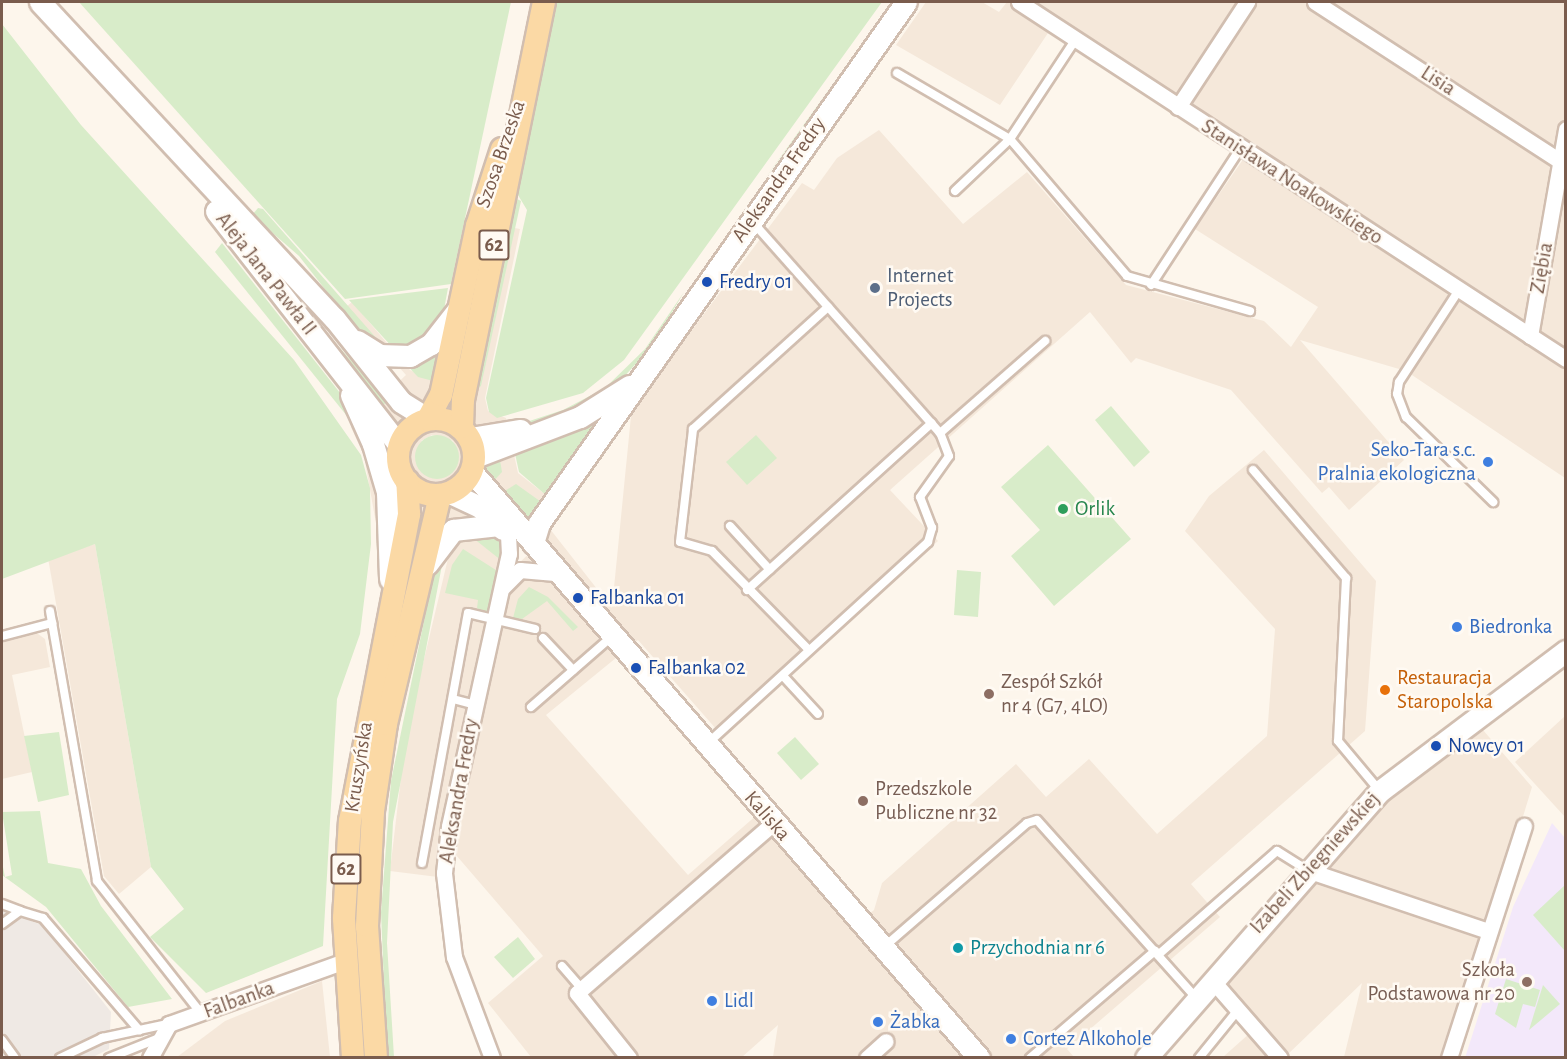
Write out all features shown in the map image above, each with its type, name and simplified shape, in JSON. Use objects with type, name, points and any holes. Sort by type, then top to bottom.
[{"type":"main road","name":"Szosa Brzeska","points":[[470,449],[463,400],[544,2]]},
{"type":"main road","name":"Szosa Brzeska","points":[[428,419],[441,395],[484,201],[531,62]]},
{"type":"main road","points":[[407,481],[424,493],[445,494],[470,449],[428,419]]},
{"type":"main road","name":"62","points":[[407,481],[398,464],[399,445],[410,428],[428,419]]},
{"type":"main road","name":"Kruszyńska","points":[[353,1058],[345,961],[352,799],[388,612],[410,514],[407,481]]},
{"type":"main road","name":"Kruszyńska","points":[[376,1058],[367,945],[370,846],[379,766],[411,610],[445,494]]},
{"type":"street","name":"Aleja Jana Pawła II","points":[[40,2],[132,104],[334,318],[401,402],[428,419]]},
{"type":"street","name":"Aleksandra Fredry","points":[[533,543],[539,523],[750,219],[906,2]]},
{"type":"street","name":"Stanisława Noakowskiego","points":[[1019,2],[1240,149],[1566,359]]},
{"type":"street","points":[[1178,107],[1247,2]]},
{"type":"street","name":"Lisia","points":[[1315,2],[1560,161]]},
{"type":"street","name":"Aleja Jana Pawła II","points":[[132,104],[399,445]]},
{"type":"street","name":"Ziębia","points":[[1530,336],[1566,130]]},
{"type":"street","points":[[334,318],[369,351],[393,357],[431,344],[459,308]]},
{"type":"street","points":[[313,333],[356,405],[382,474],[390,528],[388,612]]},
{"type":"street","name":"Aleksandra Fredry","points":[[470,449],[580,417],[614,397],[654,359]]},
{"type":"street","name":"Kaliska","points":[[470,449],[555,573],[980,1058]]},
{"type":"street","name":"Kaliska","points":[[445,494],[475,503],[503,530],[555,573]]},
{"type":"street","points":[[411,610],[431,555],[445,536],[463,526],[503,530]]},
{"type":"street","name":"Aleksandra Fredry","points":[[492,1058],[454,957],[444,890],[449,826],[500,592],[503,530]]},
{"type":"street","name":"Aleksandra Fredry","points":[[500,592],[520,570],[555,573]]},
{"type":"street","name":"Izabeli Zbiegniewskiej","points":[[1146,1058],[1306,870],[1380,791],[1566,651]]},
{"type":"street","points":[[629,1058],[577,999],[582,989],[773,823]]},
{"type":"street","points":[[1449,1058],[1488,931],[1524,826]]},
{"type":"street","points":[[1306,870],[1488,931]]},
{"type":"street","name":"Falbanka","points":[[166,1030],[202,1014],[345,961]]},
{"type":"street","points":[[1212,980],[1280,1058]]},
{"type":"street","points":[[150,1058],[166,1030]]},
{"type":"street","points":[[867,1058],[886,1041]]},
{"type":"lane","points":[[955,191],[1010,139],[1076,39]]},
{"type":"lane","points":[[897,73],[1010,139],[1123,272],[1151,285],[1250,311]]},
{"type":"lane","points":[[1151,285],[1240,149]]},
{"type":"lane","points":[[705,746],[784,677],[808,649],[930,539],[932,528],[919,501],[948,461],[939,433],[932,423],[750,219]]},
{"type":"lane","points":[[1459,290],[1399,382],[1397,394],[1406,417],[1493,502]]},
{"type":"lane","points":[[808,649],[767,602],[747,590],[712,551],[680,542],[688,441],[699,421],[828,307]]},
{"type":"lane","points":[[939,433],[1045,341]]},
{"type":"lane","points":[[747,590],[932,423]]},
{"type":"lane","points":[[1253,470],[1346,578],[1338,741],[1380,791]]},
{"type":"lane","points":[[730,526],[770,570]]},
{"type":"lane","points":[[50,610],[97,881],[202,1014]]},
{"type":"lane","points":[[423,863],[468,613],[534,628]]},
{"type":"lane","points":[[2,636],[52,622]]},
{"type":"lane","points":[[543,638],[573,670]]},
{"type":"lane","points":[[531,707],[610,638]]},
{"type":"lane","points":[[784,677],[818,714]]},
{"type":"lane","points":[[453,699],[475,705]]},
{"type":"lane","points":[[883,948],[1034,820],[1043,823],[1196,999]]},
{"type":"lane","points":[[1030,1058],[1278,851],[1306,870]]},
{"type":"lane","points":[[2,904],[43,918],[139,1030]]},
{"type":"lane","points":[[2,924],[20,911]]},
{"type":"lane","points":[[562,966],[582,989]]},
{"type":"lane","points":[[1199,1058],[1238,1010]]},
{"type":"lane","points":[[60,1058],[102,1038],[139,1030],[166,1030]]},
{"type":"lane","points":[[109,1058],[166,1030]]},
{"type":"lane","points":[[2,1040],[15,1058]]},
{"type":"shaded area","points":[[926,2],[982,2],[999,12],[1007,2],[1565,2],[1565,478],[1406,371],[1300,340],[1404,460],[1349,510],[1329,487],[1322,493],[1231,390],[1136,358],[1131,363],[1090,312],[890,490],[938,541],[717,730],[638,640],[546,715],[688,875],[766,807],[864,918],[874,910],[882,883],[1016,764],[1046,797],[1089,759],[1157,834],[1267,736],[1275,629],[1185,531],[1209,496],[1264,450],[1376,581],[1365,731],[1191,884],[1220,917],[1067,1049],[1074,1057],[773,1057],[778,1025],[742,1057],[531,1057],[488,1003],[543,956],[456,855],[438,877],[390,871],[406,735],[450,550],[448,528],[377,529],[364,456],[351,427],[406,375],[346,307],[352,302],[410,370],[429,379],[494,224],[520,229],[485,398],[488,411],[506,418],[518,473],[560,506],[802,183],[814,190],[837,158],[879,130],[963,224],[1027,172],[1126,285],[1264,321],[1291,347],[1318,307],[1195,229],[1253,145],[1058,18],[1000,105],[896,45]],"holes":[[[630,416],[631,416],[612,608],[550,529]],[[432,435],[453,441],[458,462],[452,472],[421,441]],[[516,486],[545,538],[514,568]]]},
{"type":"shaded area","points":[[95,544],[151,867],[119,894],[104,876],[48,558]]},
{"type":"shaded area","points":[[34,631],[45,639],[50,667],[12,675],[32,772],[2,779],[2,640]]},
{"type":"shaded area","points":[[1565,716],[1565,817],[1515,762]]},
{"type":"shaded area","points":[[1477,723],[1532,787],[1488,931],[1440,1057],[1344,1057],[1362,983],[1285,1057],[1223,1057],[1259,1025],[1220,982],[1369,810]]},
{"type":"shaded area","name":"Szkoła Podstawowa nr 20","points":[[1552,823],[1565,838],[1565,1057],[1465,1058],[1513,907]]},
{"type":"shaded area","points":[[2,910],[42,925],[111,1012],[109,1049],[93,1057],[2,1057]]},
{"type":"shaded area","points":[[322,981],[330,1057],[177,1057],[225,1021]]},
{"type":"green space","points":[[79,2],[511,2],[451,284],[345,299]]},
{"type":"green space","points":[[553,2],[882,2],[624,360],[583,393],[497,418],[489,412],[486,398],[527,210],[515,190]]},
{"type":"green space","points":[[892,2],[896,2],[764,180]]},
{"type":"green space","points":[[2,24],[81,125],[294,360],[361,455],[370,488],[371,544],[360,634],[337,699],[323,946],[206,993],[150,937],[184,909],[151,867],[95,544],[2,579]]},
{"type":"green space","points":[[515,198],[521,201],[481,386],[476,390]]},
{"type":"green space","points":[[258,208],[263,209],[385,348],[363,338],[299,256],[252,215]]},
{"type":"green space","points":[[222,243],[344,398],[355,426],[215,252]]},
{"type":"green space","points":[[448,288],[443,315],[423,341],[394,349],[349,300]]},
{"type":"green space","points":[[684,292],[652,346],[622,379],[593,401],[546,420],[508,428],[563,410],[605,388],[645,349]]},
{"type":"green space","points":[[309,313],[387,401],[382,407]]},
{"type":"green space","points":[[442,341],[437,382],[418,377],[404,362]]},
{"type":"green space","points":[[1111,406],[1150,452],[1134,467],[1095,420]]},
{"type":"green space","points":[[606,413],[548,497],[519,472],[514,449]]},
{"type":"green space","points":[[437,435],[452,442],[459,457],[452,472],[437,479],[422,472],[415,457],[422,442]]},
{"type":"green space","points":[[756,435],[777,458],[747,485],[726,462]]},
{"type":"green space","name":"Orlik","points":[[1048,445],[1131,539],[1054,606],[1011,556],[1040,530],[1001,487]]},
{"type":"green space","points":[[499,454],[502,472],[490,485],[484,470]]},
{"type":"green space","points":[[516,484],[544,504],[528,524],[498,495]]},
{"type":"green space","points":[[481,529],[503,540],[502,561],[468,534]]},
{"type":"green space","points":[[453,545],[442,565],[393,822],[387,943],[394,1057],[387,1058],[381,912],[391,781],[437,558]]},
{"type":"green space","points":[[463,549],[499,572],[489,614],[477,608],[478,600],[445,593],[452,565]]},
{"type":"green space","points":[[957,570],[981,572],[978,617],[954,615]]},
{"type":"green space","points":[[529,587],[548,597],[578,627],[573,631],[547,601],[522,619],[513,618],[518,599]]},
{"type":"green space","points":[[59,732],[69,795],[38,802],[24,736]]},
{"type":"green space","points":[[795,737],[819,764],[801,780],[777,753]]},
{"type":"green space","points":[[40,811],[48,863],[81,869],[101,906],[172,999],[128,1007],[46,907],[2,875],[2,862],[5,877],[12,875],[2,812]]},
{"type":"green space","points":[[1565,885],[1565,951],[1533,915]]},
{"type":"green space","points":[[518,937],[535,959],[513,978],[494,957]]},
{"type":"green space","points":[[1506,979],[1540,990],[1535,1007],[1523,1004],[1516,1028],[1495,1014]]},
{"type":"green space","points":[[1543,985],[1560,1004],[1529,1030]]},
{"type":"place","name":"Fredry 01","points":[[707,282]]},
{"type":"place","name":"Internet Projects","points":[[875,288]]},
{"type":"place","name":"Seko-Tara s.c. Pralnia ekologiczna","points":[[1488,462]]},
{"type":"place","name":"Orlik","points":[[1063,509]]},
{"type":"place","name":"Falbanka 01","points":[[578,598]]},
{"type":"place","name":"Biedronka","points":[[1457,627]]},
{"type":"place","name":"Falbanka 02","points":[[636,668]]},
{"type":"place","name":"Restauracja Staropolska","points":[[1385,690]]},
{"type":"place","name":"Zespół Szkół nr 4 (G7, 4LO)","points":[[989,694]]},
{"type":"place","name":"Nowcy 01","points":[[1436,746]]},
{"type":"place","name":"Przedszkole Publiczne nr 32","points":[[863,801]]},
{"type":"place","name":"Przychodnia nr 6","points":[[958,948]]},
{"type":"place","name":"Szkoła Podstawowa nr 20","points":[[1527,982]]},
{"type":"place","name":"Lidl","points":[[712,1001]]},
{"type":"place","name":"Żabka","points":[[878,1022]]},
{"type":"place","name":"Cortez Alkohole","points":[[1011,1039]]}]
